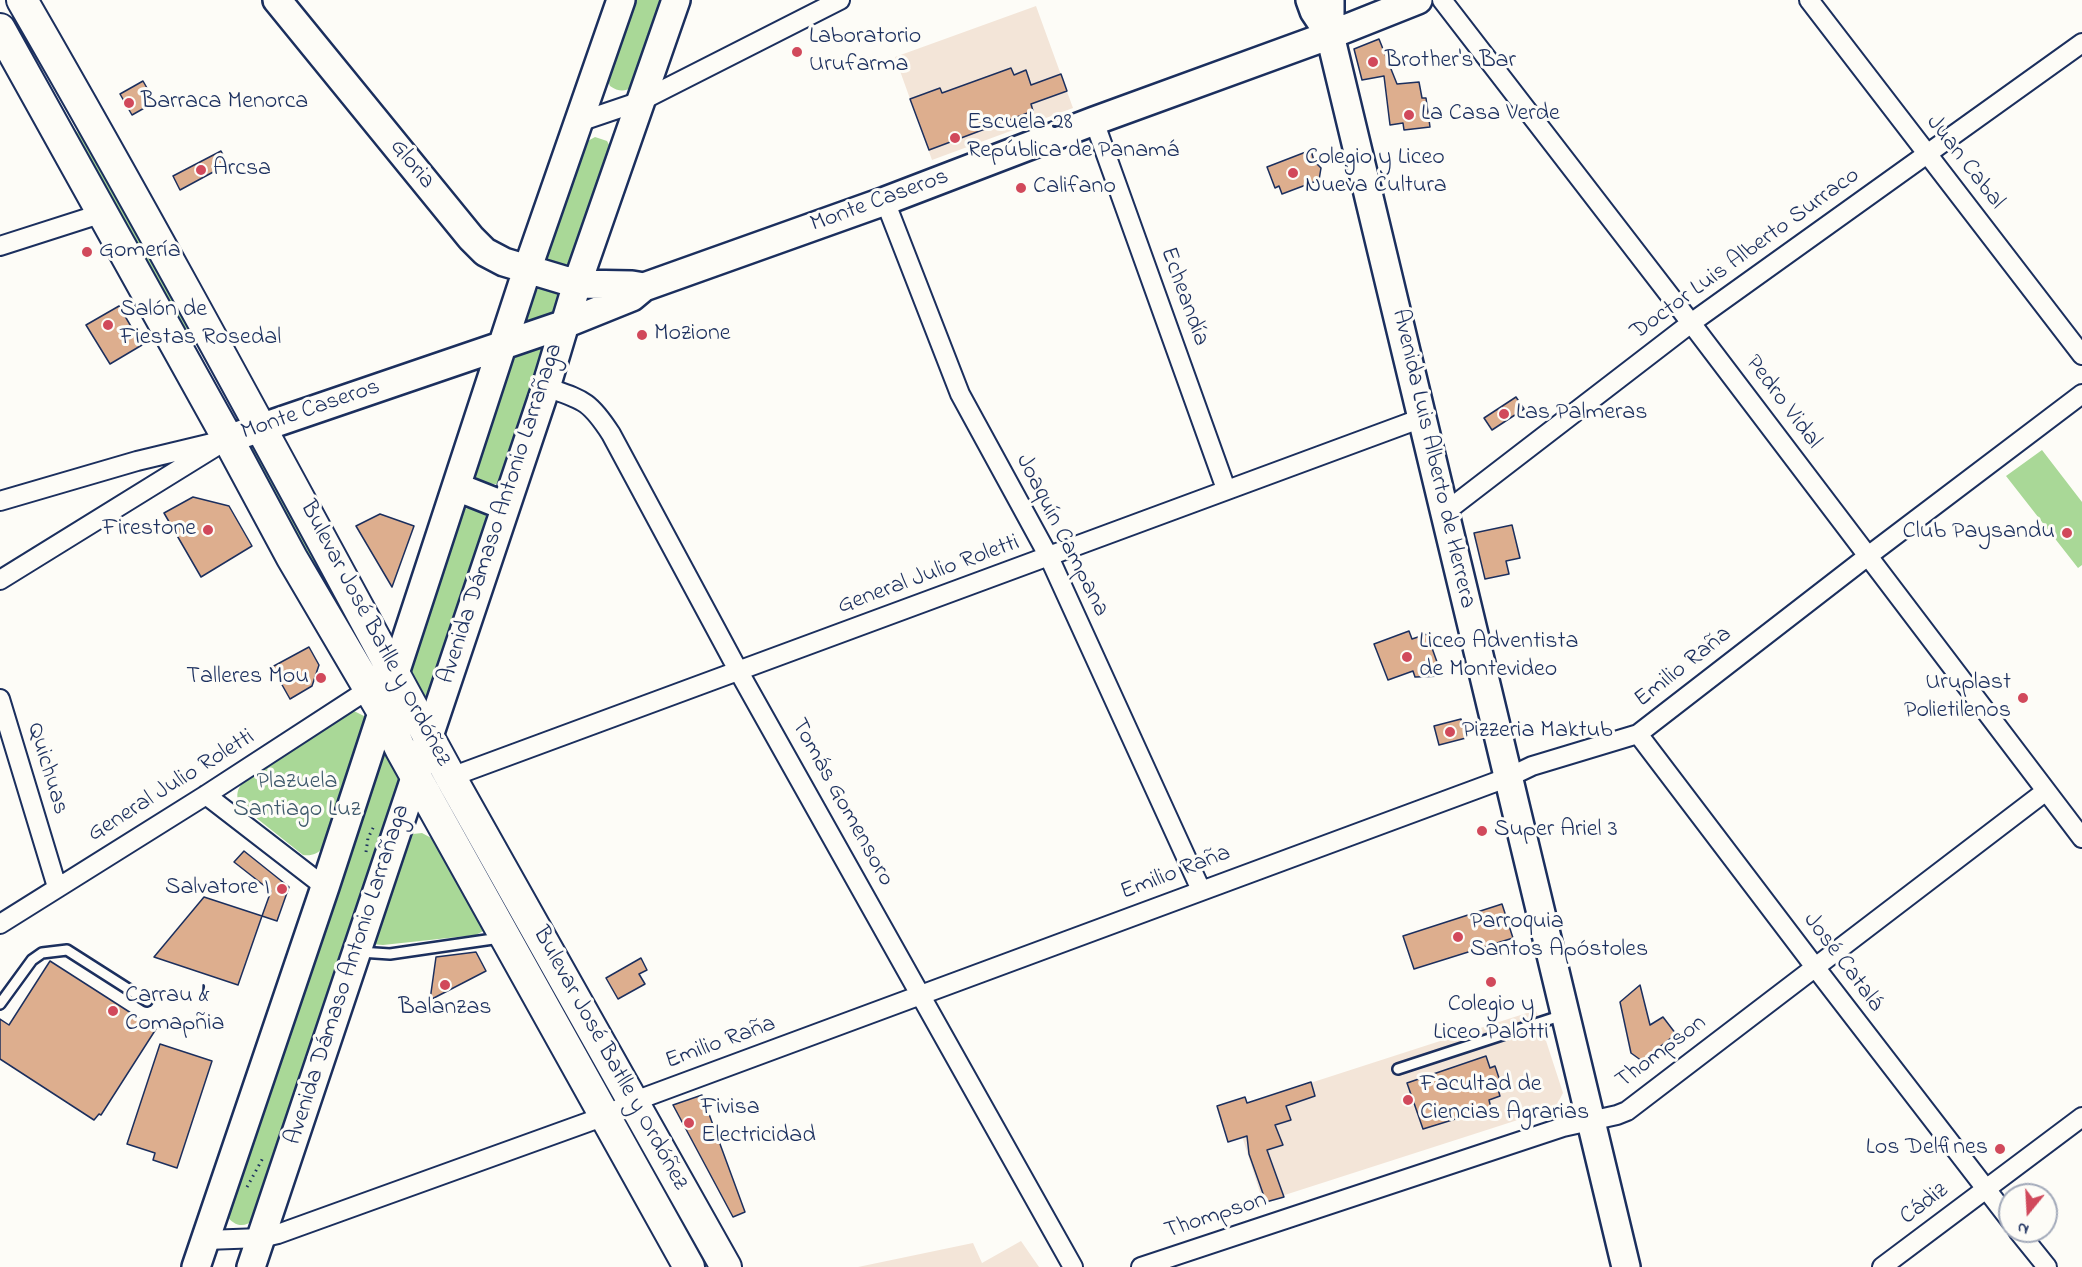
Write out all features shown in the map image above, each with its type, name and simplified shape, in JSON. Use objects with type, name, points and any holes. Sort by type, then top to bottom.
[{"type":"main road","points":[[2,0],[22,26],[78,126],[105,144]]},
{"type":"main road","name":"Bulevar José Batlle y Ordóñez","points":[[22,0],[105,144],[451,777],[726,1267]]},
{"type":"main road","name":"Bulevar José Batlle y Ordóñez","points":[[0,29],[292,558],[376,700],[689,1267]]},
{"type":"main road","points":[[156,310],[178,327],[197,349],[234,417],[243,426],[261,427]]},
{"type":"street","name":"Gloria","points":[[277,0],[471,238],[485,252],[527,270],[578,284]]},
{"type":"street","name":"Avenida Dámaso Antonio Larrañaga","points":[[196,1267],[325,886],[376,700],[394,672],[527,270],[621,0]]},
{"type":"street","name":"Avenida Dámaso Antonio Larrañaga","points":[[251,1267],[546,387],[578,284],[676,0]]},
{"type":"street","points":[[579,122],[641,101],[840,0]]},
{"type":"street","name":"Avenida Luis Alberto de Herrera","points":[[1310,0],[1314,11],[1330,35]]},
{"type":"street","name":"Avenida Luis Alberto de Herrera","points":[[1330,0],[1330,35],[1626,1267]]},
{"type":"street","name":"Monte Caseros","points":[[0,580],[228,440],[565,324],[632,297],[644,287],[885,201],[1418,0]]},
{"type":"street","name":"Pedro Vidal","points":[[1442,0],[1691,323],[2082,838]]},
{"type":"street","name":"Juan Cabal","points":[[1809,0],[2082,355]]},
{"type":"street","name":"Doctor Luis Alberto Surraco","points":[[1444,513],[1691,323],[2082,43]]},
{"type":"street","name":"Echeandía","points":[[1094,121],[1226,489]]},
{"type":"street","name":"Joaquín Campana","points":[[885,201],[960,394],[1049,557],[1201,890]]},
{"type":"street","points":[[0,246],[103,213]]},
{"type":"street","name":"Monte Caseros","points":[[578,284],[644,287]]},
{"type":"street","name":"Tomás Gomensoro","points":[[546,387],[583,400],[601,418],[739,672],[1073,1267]]},
{"type":"street","name":"Emilio Raña","points":[[206,1240],[261,1238],[278,1234],[606,1116],[632,1102],[1509,777],[1532,765],[1638,734],[2082,394]]},
{"type":"street","name":"General Julio Roletti","points":[[451,777],[1422,418]]},
{"type":"street","points":[[0,501],[136,461],[228,440]]},
{"type":"street","points":[[457,487],[505,506]]},
{"type":"street","name":"Quichuas","points":[[0,699],[57,887]]},
{"type":"street","name":"General Julio Roletti","points":[[0,924],[206,795],[376,700]]},
{"type":"street","name":"José Catalá","points":[[1638,734],[1998,1205]]},
{"type":"street","name":"Thompson","points":[[1141,1267],[1167,1263],[1563,1127],[1627,1111],[2046,791]]},
{"type":"street","name":"Avenida Dámaso Antonio Larrañaga","points":[[206,795],[325,886]]},
{"type":"street","name":"Cádiz","points":[[1882,1267],[2082,1117]]},
{"type":"street","points":[[2028,1243],[2047,1267]]},
{"type":"lane","points":[[357,952],[390,954],[505,937]]},
{"type":"lane","points":[[0,1004],[32,960],[42,953],[67,950],[147,1001]]},
{"type":"lane","points":[[1398,1069],[1565,1014]]},
{"type":"shaded area","points":[[1036,6],[1073,108],[932,160],[895,57]]},
{"type":"shaded area","name":"Facultad de Ciencias Agrarias","points":[[1536,1010],[1563,1093],[1555,1108],[1263,1202],[1233,1108]]},
{"type":"shaded area","points":[[1021,1241],[1039,1267],[858,1267],[973,1243],[982,1263]]},
{"type":"green space","points":[[632,0],[664,0],[634,86],[619,90],[610,86],[607,78]]},
{"type":"green space","points":[[13,24],[76,131],[90,144],[213,371],[192,335],[175,317]]},
{"type":"green space","points":[[595,137],[607,141],[612,150],[571,270],[545,262],[586,142]]},
{"type":"green space","points":[[542,285],[562,287],[555,315],[526,323],[535,292]]},
{"type":"green space","points":[[547,344],[500,484],[478,479],[473,475],[513,355]]},
{"type":"green space","points":[[252,442],[380,669],[373,674],[247,446]]},
{"type":"green space","name":"Club Paysandu","points":[[2042,450],[2082,502],[2082,565],[2078,568],[2006,476]]},
{"type":"green space","points":[[469,508],[485,514],[488,521],[427,700],[410,670],[462,509]]},
{"type":"green space","name":"Plazuela Santiago Luz","points":[[354,711],[364,716],[365,727],[323,848],[314,854],[303,855],[240,805],[237,797],[238,789],[249,777]]},
{"type":"green space","points":[[383,748],[400,782],[253,1220],[250,1223],[239,1225],[227,1216]]},
{"type":"green space","points":[[422,833],[435,840],[485,930],[476,935],[383,945],[371,944],[406,840],[413,834]]},
{"type":"building","points":[[1379,39],[1397,84],[1419,82],[1422,98],[1426,98],[1430,127],[1404,130],[1403,123],[1390,125],[1384,76],[1362,80],[1354,49]]},
{"type":"building","points":[[1011,68],[1014,75],[1026,70],[1031,85],[1061,74],[1067,91],[1031,104],[1033,111],[929,150],[910,99],[940,88],[942,93]]},
{"type":"building","points":[[143,81],[155,102],[132,115],[120,94]]},
{"type":"building","name":"Colegio y Liceo Nueva Cultura","points":[[1311,150],[1314,161],[1321,168],[1319,180],[1282,194],[1279,186],[1275,188],[1267,167]]},
{"type":"building","name":"Arcsa","points":[[221,151],[228,164],[180,190],[173,176]]},
{"type":"building","points":[[119,306],[142,345],[110,364],[86,325]]},
{"type":"building","name":"Las Palmeras","points":[[1516,397],[1524,409],[1492,430],[1484,418]]},
{"type":"building","name":"Firestone","points":[[193,497],[229,506],[252,546],[201,577],[164,513]]},
{"type":"building","points":[[380,514],[414,526],[392,587],[356,526]]},
{"type":"building","points":[[1512,525],[1520,558],[1506,561],[1509,574],[1485,579],[1474,533]]},
{"type":"building","name":"Liceo Adventista de Montevideo","points":[[1409,631],[1412,639],[1427,634],[1442,676],[1415,677],[1413,671],[1388,680],[1374,644]]},
{"type":"building","points":[[309,647],[319,665],[312,686],[290,699],[272,667]]},
{"type":"building","name":"Pizzeria Maktub","points":[[1461,719],[1466,738],[1439,745],[1434,726]]},
{"type":"building","points":[[244,851],[289,887],[277,921],[262,916],[271,891],[234,862]]},
{"type":"building","points":[[204,897],[262,916],[238,985],[154,957]]},
{"type":"building","name":"Parroquia Santos Apóstoles","points":[[1502,904],[1513,938],[1414,969],[1403,936]]},
{"type":"building","name":"Balanzas","points":[[476,952],[486,971],[430,1000],[436,957]]},
{"type":"building","points":[[641,958],[647,970],[639,974],[645,984],[618,999],[606,978]]},
{"type":"building","points":[[50,961],[156,1029],[101,1115],[99,1114],[94,1120],[0,1059],[0,1019],[9,1025]]},
{"type":"building","points":[[1640,985],[1650,1025],[1663,1017],[1676,1034],[1642,1061],[1631,1053],[1620,1002]]},
{"type":"building","points":[[160,1044],[212,1061],[177,1168],[153,1160],[155,1153],[127,1144]]},
{"type":"building","points":[[1486,1056],[1490,1068],[1495,1066],[1501,1084],[1497,1086],[1500,1096],[1489,1100],[1491,1108],[1423,1129],[1407,1083]]},
{"type":"building","points":[[1311,1082],[1315,1096],[1286,1106],[1291,1120],[1275,1125],[1283,1145],[1267,1150],[1284,1197],[1266,1202],[1249,1154],[1247,1136],[1228,1142],[1217,1106],[1245,1097],[1247,1103]]},
{"type":"building","points":[[702,1095],[745,1212],[733,1217],[673,1105]]},
{"type":"place","name":"Laboratorio Urufarma","points":[[797,52]]},
{"type":"place","name":"Brother's Bar","points":[[1373,62]]},
{"type":"place","name":"Barraca Menorca","points":[[129,103]]},
{"type":"place","name":"La Casa Verde","points":[[1409,115]]},
{"type":"place","name":"Escuela 28 República de Panamá","points":[[955,138]]},
{"type":"place","name":"Arcsa","points":[[201,170]]},
{"type":"place","name":"Colegio y Liceo Nueva Cultura","points":[[1293,173]]},
{"type":"place","name":"Califano","points":[[1021,188]]},
{"type":"place","name":"Gomería","points":[[87,252]]},
{"type":"place","name":"Salón de Fiestas Rosedal","points":[[108,325]]},
{"type":"place","name":"Mozione","points":[[642,335]]},
{"type":"place","name":"Las Palmeras","points":[[1504,414]]},
{"type":"place","name":"Firestone","points":[[208,530]]},
{"type":"place","name":"Club Paysandu","points":[[2067,533]]},
{"type":"place","name":"Liceo Adventista de Montevideo","points":[[1407,657]]},
{"type":"place","name":"Talleres Mou","points":[[321,678]]},
{"type":"place","name":"Uruplast Polietilenos","points":[[2023,698]]},
{"type":"place","name":"Pizzeria Maktub","points":[[1450,732]]},
{"type":"place","name":"Super Ariel 3","points":[[1482,831]]},
{"type":"place","name":"Salvatore I","points":[[282,889]]},
{"type":"place","name":"Parroquia Santos Apóstoles","points":[[1458,937]]},
{"type":"place","name":"Colegio y Liceo Palotti","points":[[1491,982]]},
{"type":"place","name":"Balanzas","points":[[445,985]]},
{"type":"place","name":"Carrau & Comapñia","points":[[113,1011]]},
{"type":"place","name":"Facultad de Ciencias Agrarias","points":[[1408,1100]]},
{"type":"place","name":"Fivisa Electricidad","points":[[689,1123]]},
{"type":"place","name":"Los Delfines","points":[[2000,1149]]}]
